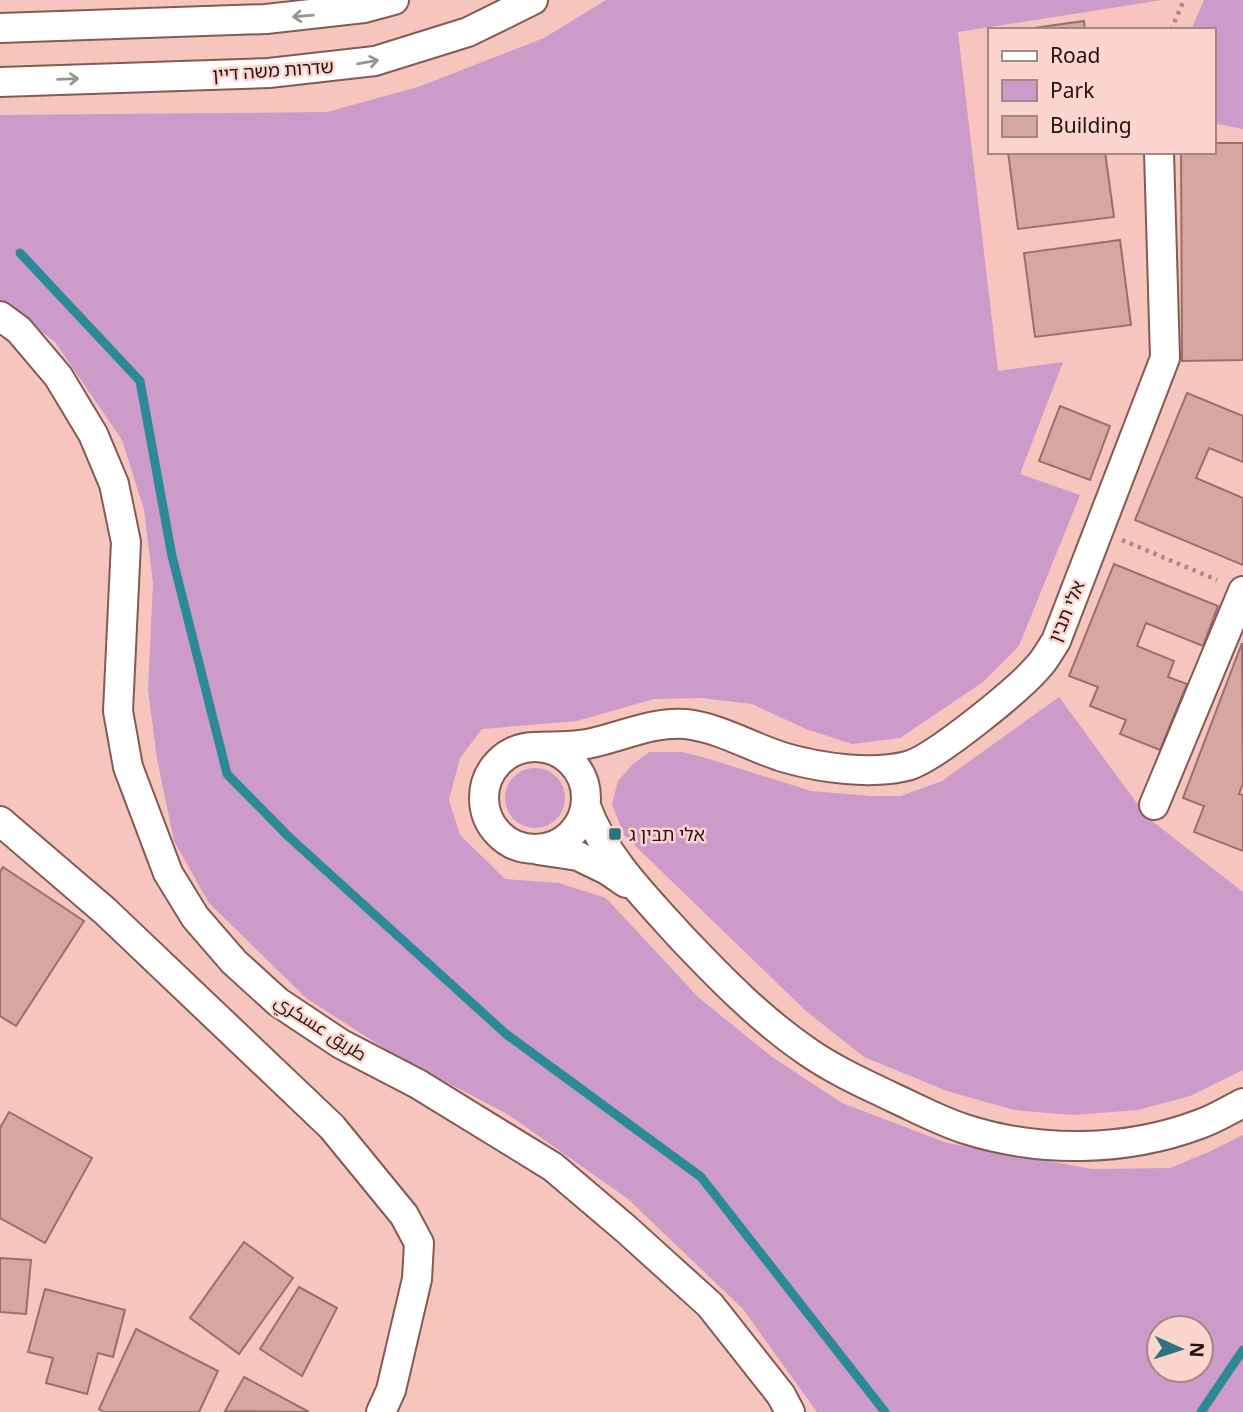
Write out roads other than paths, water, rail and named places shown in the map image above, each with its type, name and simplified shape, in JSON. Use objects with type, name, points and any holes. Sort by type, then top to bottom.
[{"type":"street","points":[[0,28],[267,19],[364,8],[394,0]]},
{"type":"street","name":"שדרות משה דיין","points":[[0,82],[269,73],[375,61],[468,32],[533,0]]},
{"type":"street","name":"אלי תבין","points":[[534,747],[584,745],[657,725],[685,724],[712,730],[784,757],[838,769],[907,766],[929,757],[1022,684],[1040,666],[1056,641],[1164,358],[1159,154]]},
{"type":"street","name":"طريق عسكري","points":[[0,316],[19,330],[58,376],[93,434],[114,484],[125,542],[118,711],[128,767],[168,873],[195,917],[234,962],[278,1002],[341,1044],[418,1084],[553,1167],[626,1228],[710,1305],[780,1395],[790,1412]]},
{"type":"street","points":[[1154,805],[1243,591]]},
{"type":"street","name":"אלי תבין","points":[[586,797],[591,771],[611,744],[625,734]]},
{"type":"street","points":[[643,895],[607,870],[578,856],[522,848],[501,836],[487,816],[484,800],[486,784],[499,763],[518,750],[534,747],[552,749],[567,758],[579,771],[594,829],[643,895],[719,978],[808,1052],[852,1078],[964,1129],[1009,1140],[1051,1146],[1149,1139],[1201,1124],[1243,1103]]},
{"type":"street","points":[[538,849],[555,846],[570,836],[581,822],[586,797]]},
{"type":"street","points":[[0,821],[105,911],[332,1126],[404,1215],[419,1243],[417,1279],[391,1390],[381,1412]]},
{"type":"waterway","points":[[20,253],[140,381],[172,556],[227,774],[289,837],[506,1034],[701,1177],[885,1412]]},
{"type":"waterway","points":[[1201,1412],[1243,1350]]},
{"type":"place","name":"אלי תבין ג","points":[[615,834]]}]
